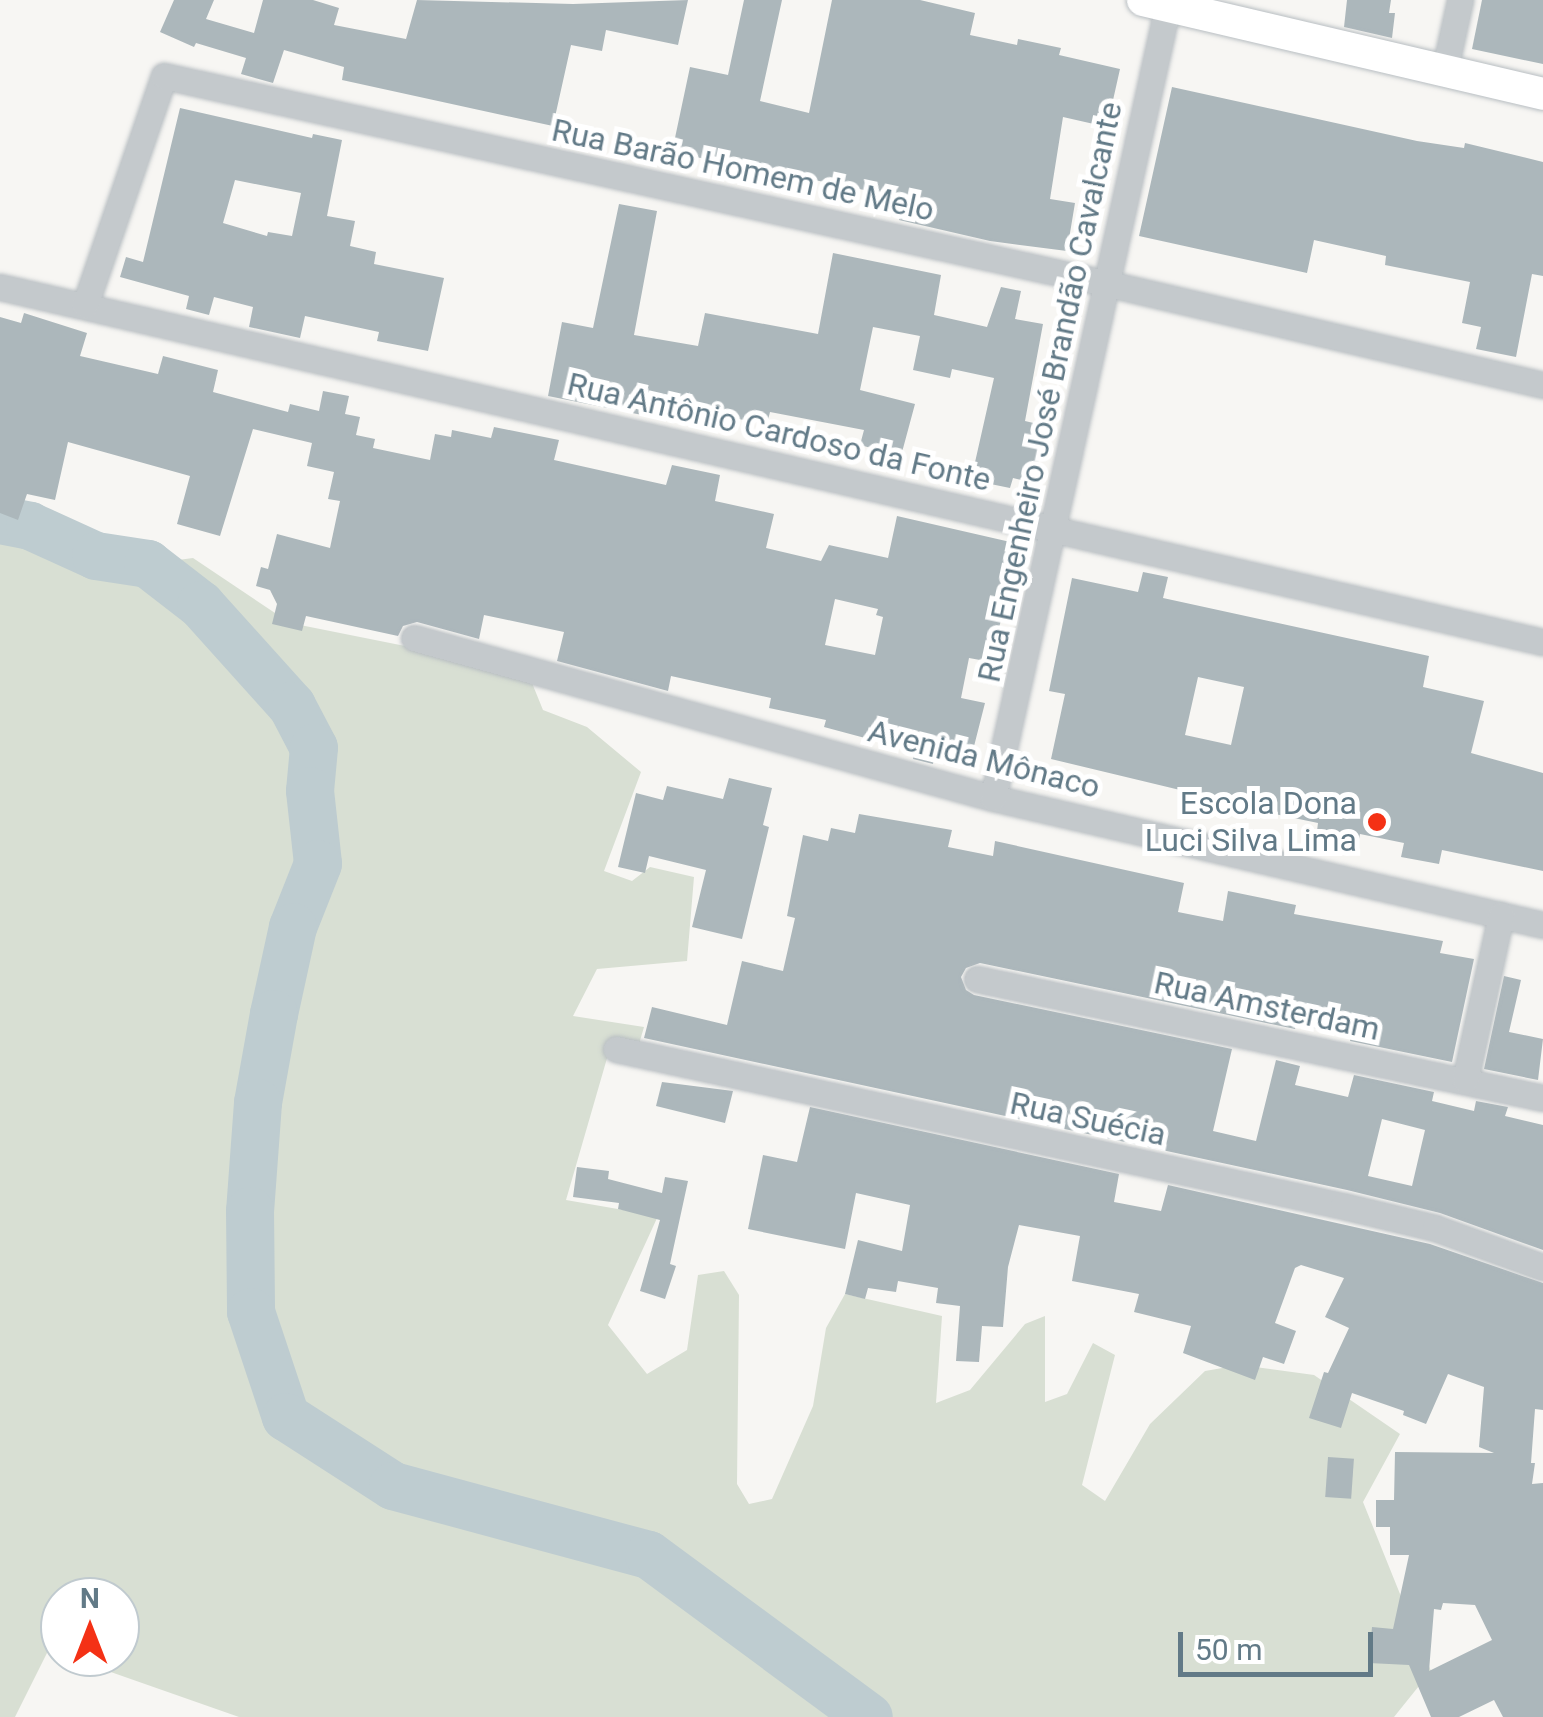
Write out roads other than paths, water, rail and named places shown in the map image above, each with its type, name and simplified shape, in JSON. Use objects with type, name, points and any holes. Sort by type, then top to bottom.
[{"type":"main road","points":[[1160,2],[1543,94]]},
{"type":"street","points":[[1444,73],[1460,0]]},
{"type":"street","name":"Rua Engenheiro José Brandão Cavalcante","points":[[993,798],[1108,284],[1160,2]]},
{"type":"street","name":"Rua Barão Homem de Melo","points":[[85,305],[164,76],[1108,284],[1543,385]]},
{"type":"street","name":"Rua Antônio Cardoso da Fonte","points":[[0,287],[1543,642]]},
{"type":"street","name":"Avenida Mônaco","points":[[414,638],[993,798],[1543,924]]},
{"type":"street","points":[[1465,1080],[1501,915]]},
{"type":"street","name":"Rua Amsterdam","points":[[977,979],[1543,1098]]},
{"type":"street","name":"Rua Suécia","points":[[616,1049],[1380,1214],[1436,1228],[1543,1267]]},
{"type":"waterway","points":[[0,520],[30,526],[96,556],[148,564],[201,605],[292,706],[314,748],[310,791],[318,864],[293,927],[274,1014],[258,1103],[250,1211],[251,1312],[286,1417],[393,1486],[649,1555],[869,1717]]},
{"type":"place","name":"Escola Dona Luci Silva Lima","points":[[1377,822]]}]
